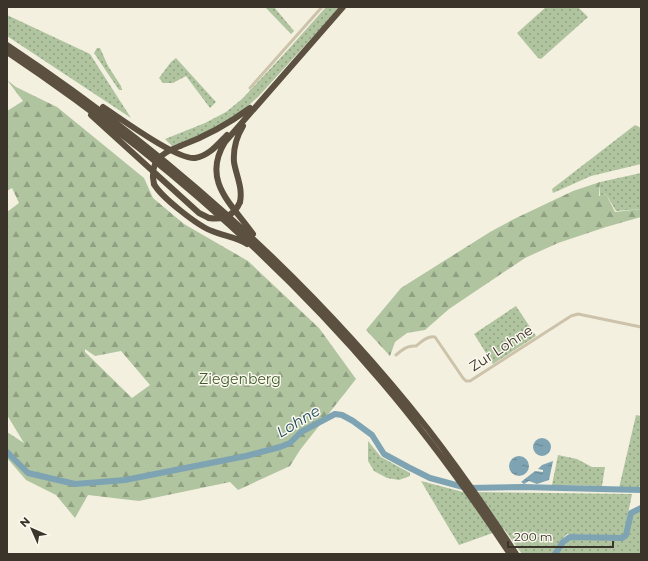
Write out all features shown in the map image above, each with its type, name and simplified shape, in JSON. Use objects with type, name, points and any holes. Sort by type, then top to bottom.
[{"type":"highway","points":[[260,244],[221,191],[217,183],[216,174],[220,150],[283,71],[304,51],[343,7]]},
{"type":"highway","points":[[7,46],[86,100],[166,161],[222,209],[307,290],[424,433],[472,498],[510,554]]},
{"type":"highway","points":[[7,52],[72,96],[198,195],[259,251],[346,336],[390,383],[429,430],[516,554]]},
{"type":"highway","points":[[72,96],[75,103],[99,122],[199,213],[209,218],[218,219],[231,215],[238,207],[240,202],[241,190],[234,162],[235,145],[241,129],[253,108]]},
{"type":"highway","points":[[86,100],[99,105],[178,154],[191,158],[201,157],[214,148],[253,108]]},
{"type":"highway","points":[[253,108],[212,133],[164,153],[155,163],[152,173],[154,184],[163,196],[202,226],[210,231],[239,239],[259,251]]},
{"type":"street","points":[[250,88],[322,7]]},
{"type":"street","name":"Zur Lohne","points":[[396,355],[410,346],[416,346],[428,337],[435,337],[463,378],[466,381],[470,381],[571,316],[578,314],[641,327]]},
{"type":"green space","points":[[265,7],[274,7],[294,31],[291,34]]},
{"type":"green space","points":[[326,7],[340,7],[258,97],[240,113],[224,124],[172,146],[165,139],[205,123],[226,112],[242,99]]},
{"type":"green space","points":[[546,7],[578,7],[588,17],[541,59],[538,58],[517,33]]},
{"type":"green space","points":[[7,15],[90,54],[131,118],[7,36]]},
{"type":"green space","points":[[97,48],[100,48],[108,66],[122,90],[119,90],[94,53]]},
{"type":"green space","points":[[176,58],[216,102],[210,108],[186,76],[173,83],[163,83],[159,78],[171,62]]},
{"type":"green space","name":"Ziegenberg","points":[[7,80],[16,87],[57,107],[144,178],[153,198],[184,224],[248,261],[319,328],[356,379],[300,450],[290,466],[238,490],[230,482],[139,501],[88,495],[75,518],[56,495],[26,480],[7,458],[7,432],[24,443],[7,415],[7,212],[19,203],[12,188],[7,191],[7,111],[23,101]],"holes":[[[85,349],[95,356],[121,351],[150,385],[132,398],[85,352]]]},
{"type":"green space","points":[[635,125],[641,128],[641,164],[591,176],[553,193],[552,189]]},
{"type":"green space","points":[[641,173],[641,209],[616,211],[606,194],[600,196],[600,182]]},
{"type":"green space","points":[[600,182],[599,196],[606,194],[615,212],[641,209],[641,217],[558,243],[525,258],[449,309],[425,330],[407,333],[395,342],[390,356],[366,330],[401,288],[490,232],[514,219],[573,191]]},
{"type":"green space","points":[[516,306],[536,336],[493,364],[474,334]]},
{"type":"green space","points":[[636,415],[641,416],[641,485],[636,489],[619,488]]},
{"type":"green space","points":[[368,441],[381,457],[410,473],[410,476],[399,480],[387,478],[374,471],[368,461]]},
{"type":"green space","points":[[558,455],[577,459],[592,467],[605,467],[602,486],[552,485]]},
{"type":"green space","points":[[421,481],[463,492],[632,494],[624,534],[621,536],[567,534],[552,554],[522,554],[504,529],[459,545]]},
{"type":"green space","points":[[641,510],[641,554],[557,554],[565,543],[571,538],[623,539],[627,536],[633,514]]},
{"type":"water","points":[[542,438],[548,441],[551,447],[548,453],[542,456],[536,453],[533,447],[536,441]]},
{"type":"water","points":[[515,456],[523,456],[529,462],[529,470],[523,476],[515,476],[509,470],[509,462]]},
{"type":"water","points":[[553,461],[549,480],[537,484],[529,481],[524,484],[521,482],[535,471],[543,472],[543,470],[538,469],[542,465]]},
{"type":"waterway","name":"Lohne","points":[[7,452],[28,473],[75,484],[125,480],[246,456],[280,447],[290,443],[301,432],[335,414],[342,415],[353,421],[372,435],[384,454],[430,478],[467,488],[522,487],[641,490]]},
{"type":"waterway","name":"Lohne","points":[[637,490],[641,487]]},
{"type":"waterway","points":[[555,554],[563,542],[570,537],[622,538],[626,535],[631,513],[641,508]]}]
